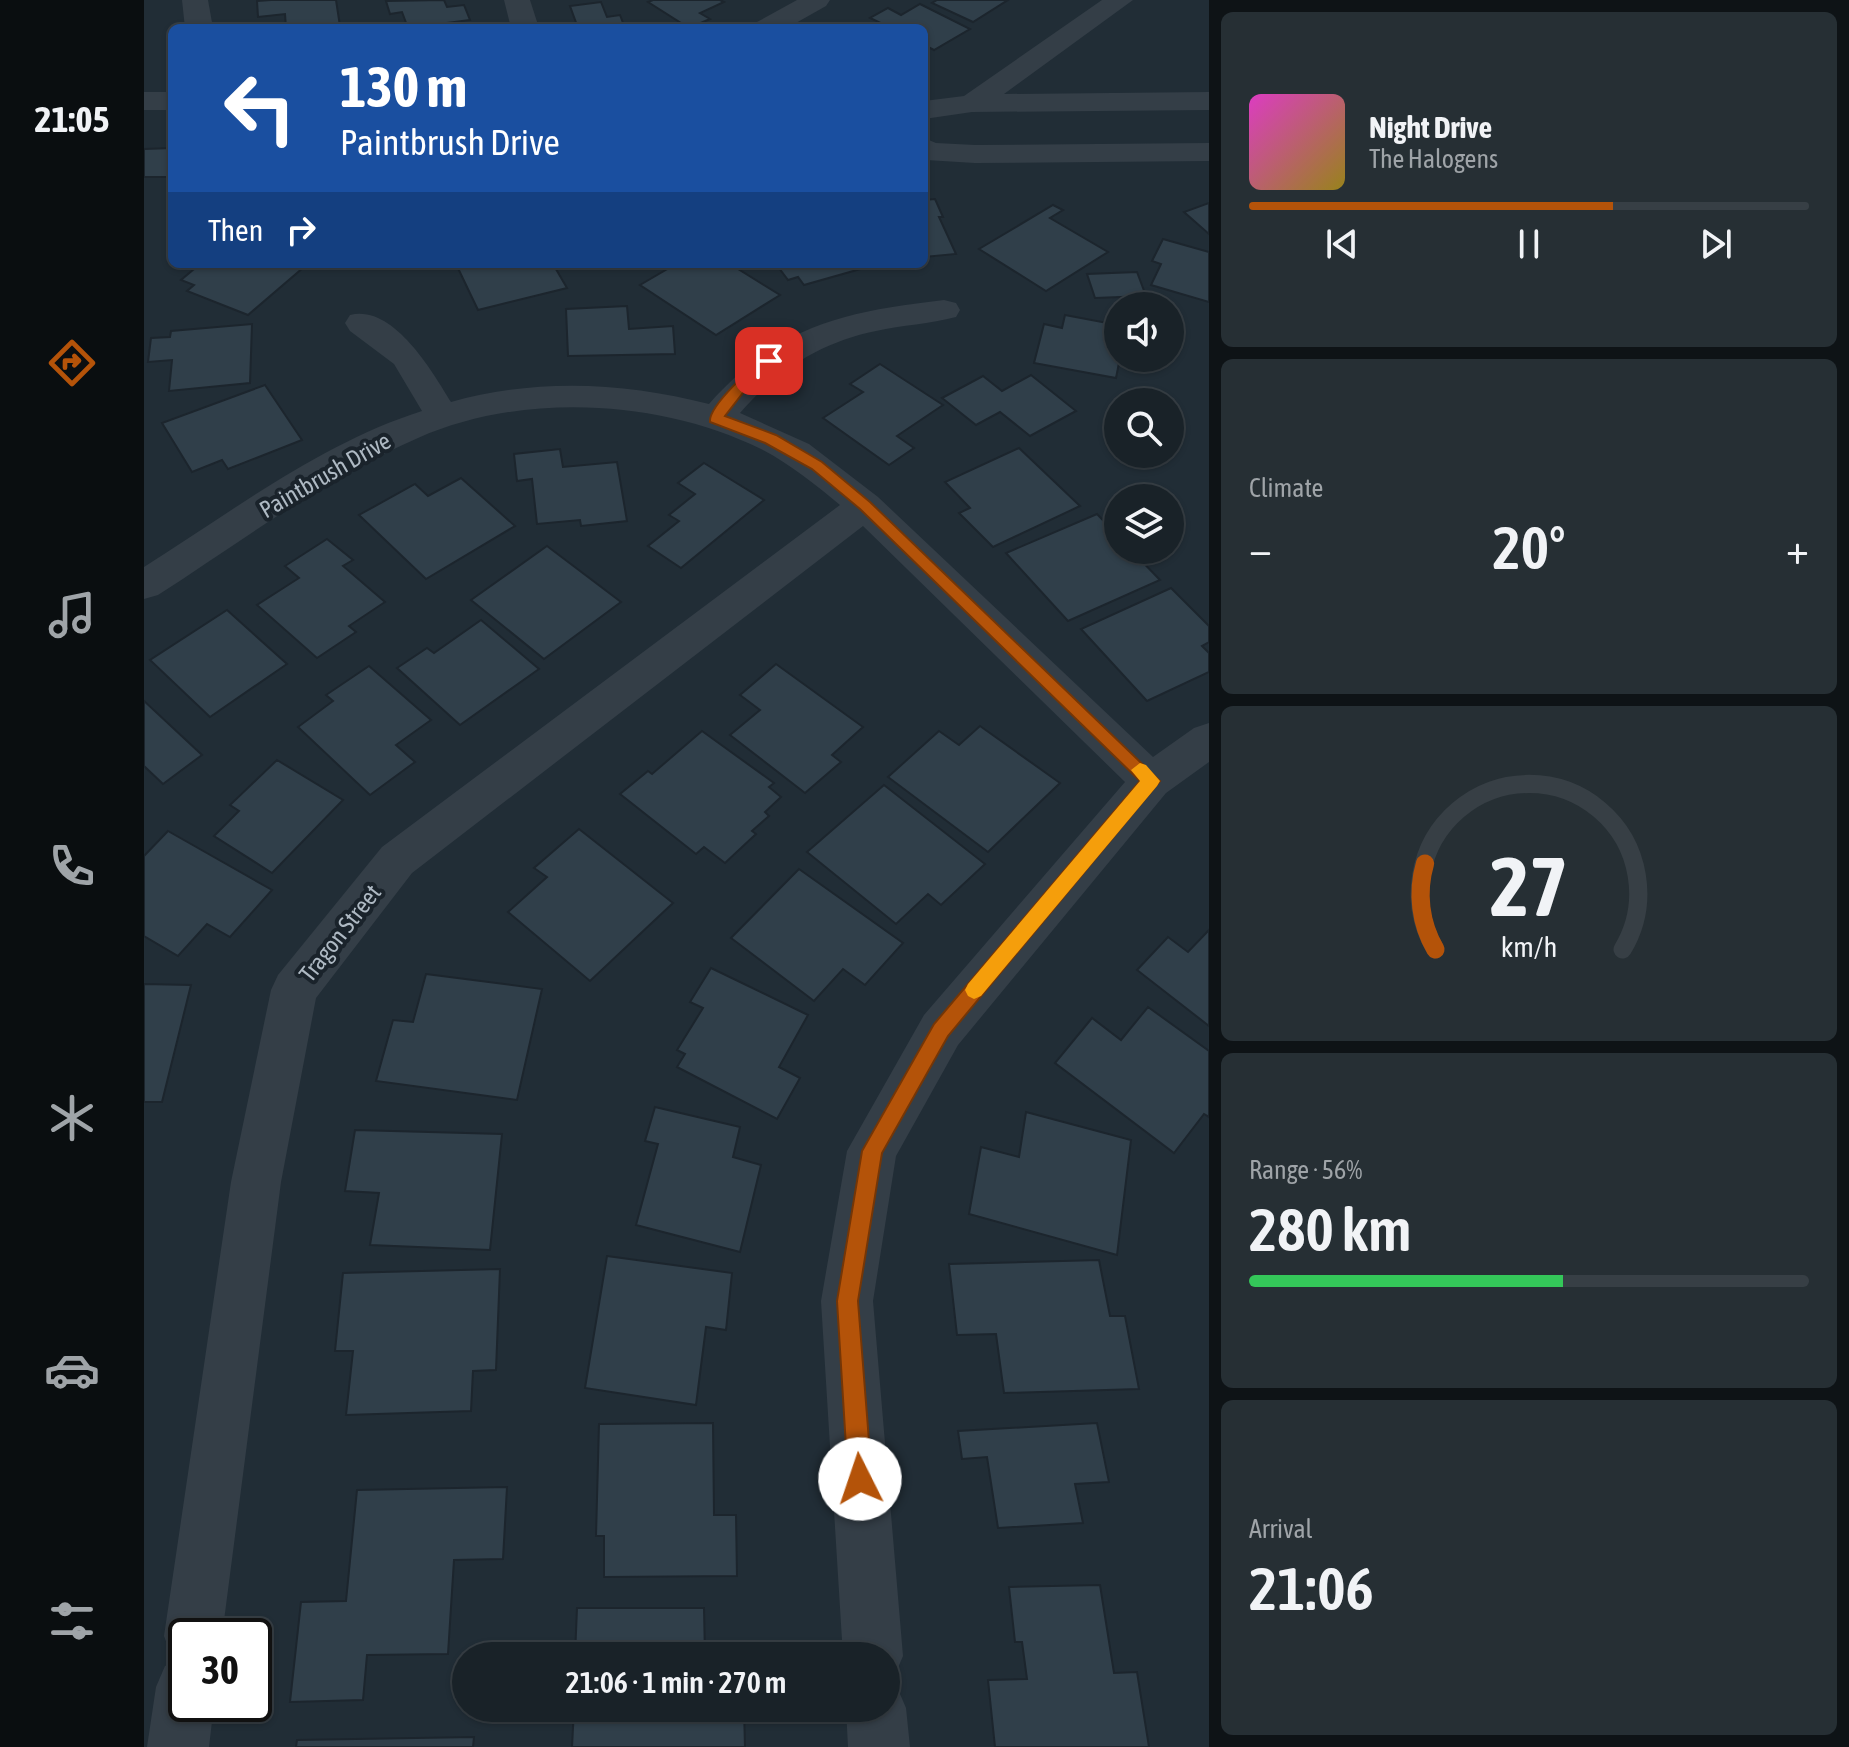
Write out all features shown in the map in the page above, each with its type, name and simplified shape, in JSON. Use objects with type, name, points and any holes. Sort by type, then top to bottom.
[{"type":"street","points":[[195,0],[198,24]]},
{"type":"street","points":[[517,0],[524,24]]},
{"type":"street","points":[[774,24],[817,0]]},
{"type":"street","points":[[972,103],[1120,0]]},
{"type":"street","points":[[144,101],[168,101]]},
{"type":"street","points":[[928,109],[972,103],[1209,101]]},
{"type":"street","points":[[928,151],[975,154],[1209,152]]},
{"type":"street","points":[[716,418],[741,386],[769,361],[808,340],[845,326],[944,310]]},
{"type":"street","points":[[362,323],[406,357],[443,417]]},
{"type":"street","name":"Paintbrush Drive","points":[[144,585],[362,449],[443,417],[502,403],[562,397],[672,406],[716,418],[771,439],[817,465],[865,506],[1151,781]]},
{"type":"street","name":"Tragon Street","points":[[195,1618],[256,1182],[294,990],[397,860],[865,506]]},
{"type":"street","points":[[872,1642],[847,1301],[872,1151],[941,1030],[1151,781],[1209,740]]},
{"type":"street","points":[[178,1747],[181,1722]]},
{"type":"street","points":[[877,1722],[879,1747]]},
{"type":"building","points":[[336,0],[340,24],[286,24],[285,14],[258,17],[257,1]]},
{"type":"building","points":[[444,0],[447,7],[464,5],[470,20],[406,24],[402,12],[390,14],[386,1]]},
{"type":"building","points":[[937,0],[1008,0],[973,22],[932,3]]},
{"type":"building","points":[[601,2],[607,17],[620,15],[623,24],[577,24],[570,6]]},
{"type":"building","points":[[648,2],[724,2],[700,13],[710,19],[698,24],[683,24]]},
{"type":"building","points":[[920,4],[970,29],[934,50],[928,47],[928,24],[883,24],[870,18],[888,8],[901,15]]},
{"type":"building","points":[[168,148],[168,177],[144,177],[144,149]]},
{"type":"building","points":[[935,199],[943,217],[939,217],[956,254],[928,257],[928,200]]},
{"type":"building","points":[[1209,203],[1209,234],[1184,212]]},
{"type":"building","points":[[1053,205],[1063,210],[1050,218],[1108,252],[1046,291],[979,249]]},
{"type":"building","points":[[1163,239],[1209,252],[1209,302],[1184,295],[1184,292],[1151,285],[1161,264],[1152,261]]},
{"type":"building","points":[[195,268],[303,268],[248,315],[187,291],[194,285],[181,280]]},
{"type":"building","points":[[458,268],[555,268],[567,288],[478,310]]},
{"type":"building","points":[[669,268],[736,268],[780,295],[716,335],[640,285]]},
{"type":"building","points":[[779,268],[864,268],[804,285],[798,277],[788,280]]},
{"type":"building","points":[[1137,272],[1144,292],[1104,292],[1104,298],[1095,298],[1087,274]]},
{"type":"building","points":[[627,306],[629,329],[673,326],[675,354],[568,356],[566,309]]},
{"type":"building","points":[[1065,315],[1104,322],[1104,372],[1117,372],[1116,378],[1034,363],[1044,324],[1062,328]]},
{"type":"building","points":[[252,324],[250,383],[169,391],[172,360],[148,362],[151,338],[170,337],[171,331]]},
{"type":"building","points":[[880,364],[943,405],[897,436],[914,448],[889,465],[823,418],[863,392],[850,384]]},
{"type":"building","points":[[1031,375],[1076,411],[1030,436],[1000,412],[976,425],[942,398],[983,376],[1002,391]]},
{"type":"building","points":[[265,385],[302,440],[228,469],[222,460],[192,472],[162,423]]},
{"type":"building","points":[[1019,448],[1080,506],[993,547],[959,513],[970,508],[945,482]]},
{"type":"building","points":[[560,449],[563,467],[617,462],[627,521],[581,526],[580,520],[537,524],[532,479],[517,481],[514,454]]},
{"type":"building","points":[[704,463],[764,500],[681,568],[648,546],[679,521],[669,515],[695,494],[678,483]]},
{"type":"building","points":[[461,478],[515,526],[426,579],[359,515],[415,484],[428,496]]},
{"type":"building","points":[[1097,514],[1104,521],[1104,564],[1145,564],[1160,580],[1068,621],[1006,553]]},
{"type":"building","points":[[327,539],[353,560],[343,566],[385,602],[349,626],[356,632],[317,658],[257,605],[299,578],[285,566]]},
{"type":"building","points":[[547,546],[621,602],[544,659],[471,600]]},
{"type":"building","points":[[1171,588],[1209,626],[1209,642],[1202,646],[1209,653],[1209,672],[1147,701],[1081,629]]},
{"type":"building","points":[[227,610],[287,664],[210,717],[150,660]]},
{"type":"building","points":[[481,620],[539,669],[460,725],[397,668],[427,648],[434,653]]},
{"type":"building","points":[[776,664],[863,727],[832,755],[841,762],[805,793],[730,735],[760,710],[740,695]]},
{"type":"building","points":[[369,666],[431,720],[396,745],[415,762],[370,795],[298,727],[333,701],[326,695]]},
{"type":"building","points":[[144,701],[202,755],[163,784],[144,766]]},
{"type":"building","points":[[980,726],[1060,783],[988,852],[888,777],[939,731],[959,745]]},
{"type":"building","points":[[702,731],[774,783],[769,787],[781,797],[765,812],[769,816],[752,831],[756,834],[725,863],[704,847],[696,854],[620,794],[648,771],[652,774]]},
{"type":"building","points":[[277,760],[343,800],[272,873],[214,836],[239,811],[230,805]]},
{"type":"building","points":[[884,785],[985,864],[941,905],[928,894],[896,924],[807,852]]},
{"type":"building","points":[[579,829],[673,903],[590,981],[508,912],[547,877],[534,868]]},
{"type":"building","points":[[168,831],[272,890],[230,937],[207,924],[178,956],[144,936],[144,856]]},
{"type":"building","points":[[799,869],[903,943],[865,985],[843,969],[814,1001],[731,938]]},
{"type":"building","points":[[1209,930],[1209,1026],[1137,970],[1168,937],[1188,952]]},
{"type":"building","points":[[711,968],[808,1015],[779,1067],[800,1078],[777,1119],[677,1067],[685,1054],[677,1050],[703,1008],[690,1002]]},
{"type":"building","points":[[426,974],[542,989],[517,1100],[376,1081],[393,1020],[413,1022]]},
{"type":"building","points":[[144,984],[191,985],[162,1102],[144,1102]]},
{"type":"building","points":[[1148,1007],[1209,1051],[1209,1117],[1204,1114],[1174,1153],[1055,1063],[1092,1018],[1121,1040]]},
{"type":"building","points":[[655,1107],[740,1127],[733,1157],[761,1165],[740,1252],[636,1225],[658,1144],[645,1141]]},
{"type":"building","points":[[1026,1112],[1131,1140],[1117,1255],[969,1214],[981,1147],[1019,1157]]},
{"type":"building","points":[[355,1130],[502,1134],[490,1250],[370,1245],[379,1193],[345,1191]]},
{"type":"building","points":[[607,1256],[732,1273],[726,1330],[706,1327],[696,1405],[585,1388]]},
{"type":"building","points":[[1099,1260],[1110,1316],[1125,1316],[1139,1389],[1004,1393],[996,1334],[957,1335],[949,1264]]},
{"type":"building","points":[[500,1269],[496,1370],[473,1371],[471,1411],[346,1415],[353,1351],[335,1351],[343,1273]]},
{"type":"building","points":[[713,1423],[714,1515],[736,1515],[737,1576],[604,1577],[604,1536],[596,1536],[599,1424]]},
{"type":"building","points":[[1097,1423],[1109,1482],[1075,1484],[1083,1523],[998,1528],[987,1457],[962,1459],[958,1431]]},
{"type":"building","points":[[507,1487],[503,1559],[454,1560],[448,1654],[367,1655],[363,1700],[290,1702],[301,1602],[346,1601],[357,1490]]},
{"type":"building","points":[[1100,1585],[1114,1673],[1137,1672],[1149,1747],[995,1747],[988,1680],[1027,1679],[1022,1642],[1015,1642],[1009,1587]]},
{"type":"building","points":[[577,1608],[704,1608],[705,1642],[576,1642]]},
{"type":"building","points":[[573,1722],[744,1722],[745,1747],[572,1747]]},
{"type":"building","points":[[474,1737],[473,1747],[296,1747],[297,1740]]},
{"type":"slow traffic","points":[[974,990],[1151,781],[1140,770]]},
{"type":"route","points":[[769,361],[741,386],[716,418],[771,439],[817,465],[865,506],[1151,781],[941,1030],[872,1151],[847,1301],[860,1479]]}]
